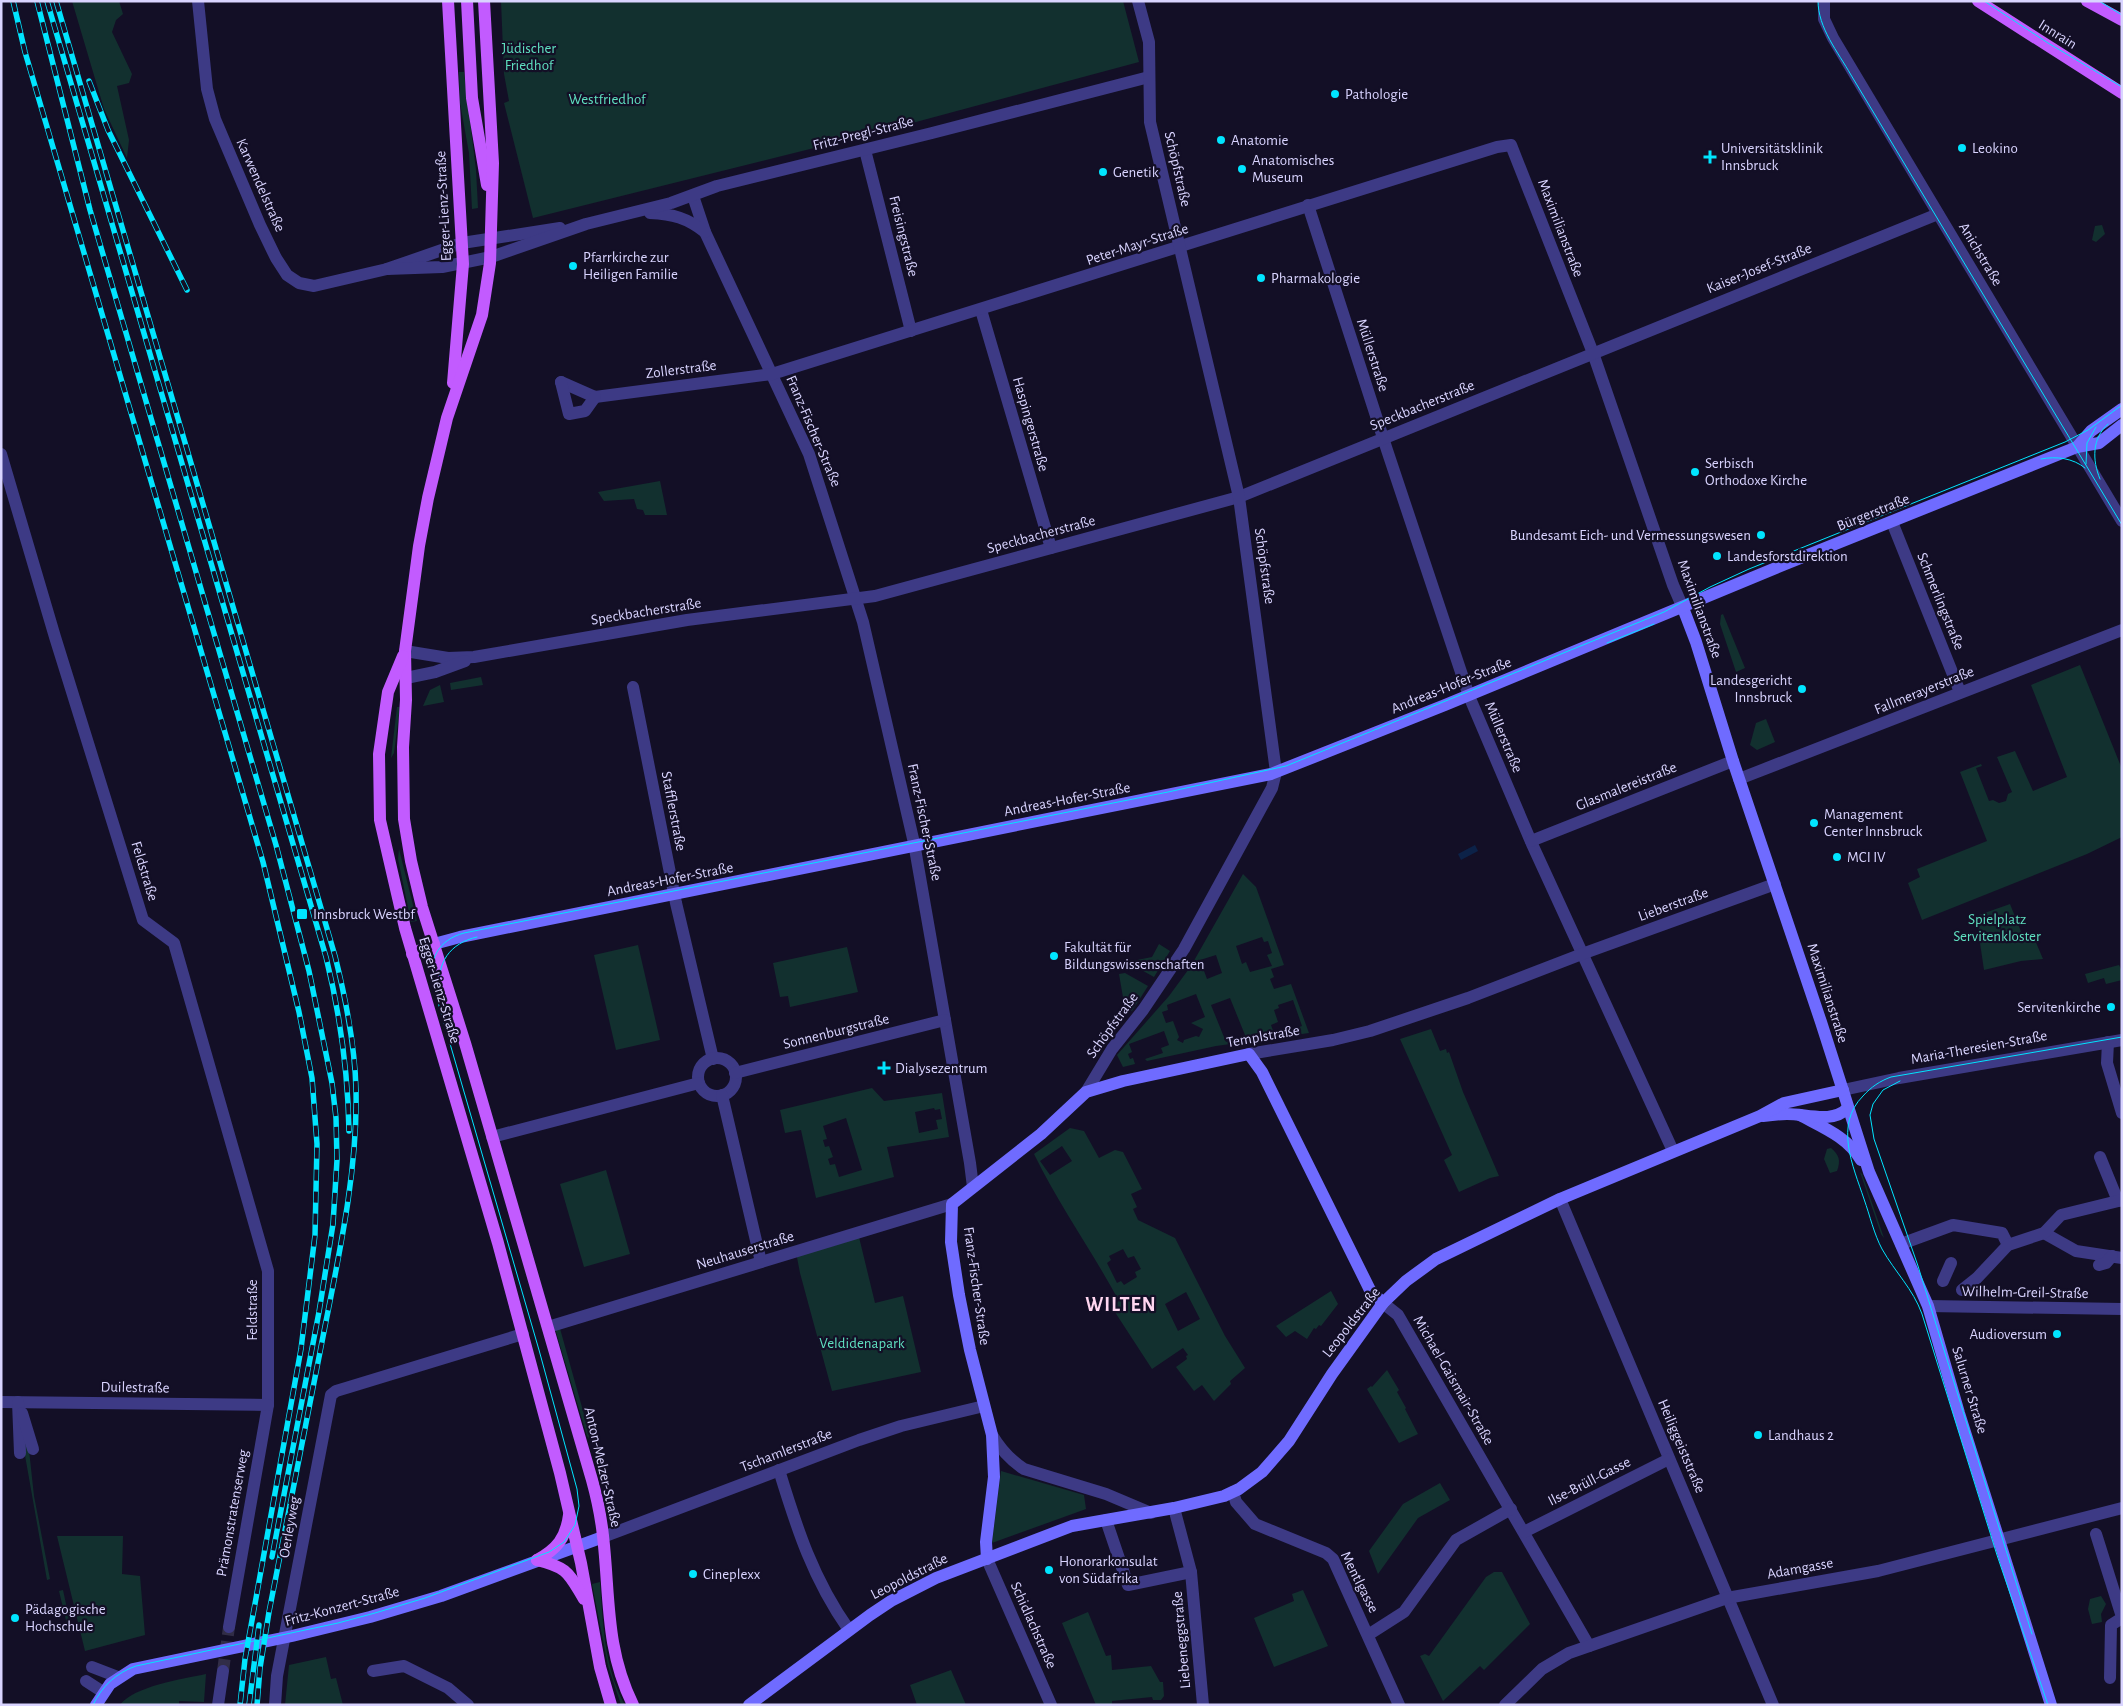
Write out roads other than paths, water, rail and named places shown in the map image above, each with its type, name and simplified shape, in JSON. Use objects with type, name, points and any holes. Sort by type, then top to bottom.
[{"type":"main road","name":"Egger-Lienz-Straße","points":[[448,1],[463,264],[450,408]]},
{"type":"main road","name":"Egger-Lienz-Straße","points":[[467,1],[472,98],[491,204]]},
{"type":"main road","name":"Egger-Lienz-Straße","points":[[484,1],[493,163],[491,257],[482,315],[450,408],[424,522],[405,652],[404,820],[412,868],[426,922],[548,1327]]},
{"type":"main road","name":"Innrain","points":[[1978,1],[2122,93]]},
{"type":"main road","points":[[2087,1],[2122,20]]},
{"type":"main road","name":"Egger-Lienz-Straße","points":[[405,652],[388,692],[379,754],[380,820],[412,954],[523,1334]]},
{"type":"main road","points":[[379,780],[395,780],[403,795]]},
{"type":"main road","points":[[412,954],[434,944]]},
{"type":"main road","name":"Anton-Melzer-Straße","points":[[548,1327],[587,1460],[603,1537],[614,1651],[619,1674],[633,1705]]},
{"type":"main road","points":[[523,1334],[569,1510],[600,1667],[611,1705]]},
{"type":"main road","points":[[537,1560],[552,1552],[561,1542],[566,1529],[569,1510]]},
{"type":"main road","points":[[537,1560],[563,1569],[573,1580],[589,1605]]},
{"type":"street","name":"Karwendelstraße","points":[[198,1],[207,89],[214,119],[260,225],[276,258],[287,275],[300,283],[314,286],[387,269],[462,243]]},
{"type":"street","name":"Schöpfstraße","points":[[1086,1092],[1112,1049],[1144,1010],[1184,949],[1272,788],[1276,772],[1239,497],[1150,122],[1148,42],[1138,1]]},
{"type":"street","name":"Anichstraße","points":[[1824,1],[1823,14],[1829,31],[2122,521]]},
{"type":"street","name":"Fritz-Pregl-Straße","points":[[462,243],[491,237],[586,224],[637,212],[693,196],[717,186],[1149,77]]},
{"type":"street","name":"Peter-Mayr-Straße","points":[[772,374],[1179,248],[1308,205],[1497,147],[1511,145]]},
{"type":"street","name":"Maximilianstraße","points":[[1511,145],[1592,353],[1671,578],[1696,642],[1733,761],[1843,1090]]},
{"type":"street","name":"Freisingstraße","points":[[865,150],[911,331]]},
{"type":"street","name":"Franz-Fischer-Straße","points":[[693,196],[705,232],[815,468],[863,622],[915,846],[973,1187]]},
{"type":"street","name":"Müllerstraße","points":[[1308,205],[1469,696],[1531,841],[1673,1151]]},
{"type":"street","points":[[637,212],[676,215],[690,221],[705,232]]},
{"type":"street","name":"Kaiser-Josef-Straße","points":[[1592,353],[1938,214]]},
{"type":"street","name":"Fritz-Pregl-Straße","points":[[463,264],[491,257],[586,224]]},
{"type":"street","name":"Karwendelstraße","points":[[387,269],[432,268],[463,264]]},
{"type":"street","name":"Haspingerstraße","points":[[981,310],[1051,548]]},
{"type":"street","name":"Speckbacherstraße","points":[[405,652],[448,658],[474,657],[687,620],[875,596],[1239,497],[1592,353]]},
{"type":"street","name":"Zollerstraße","points":[[595,397],[772,374]]},
{"type":"street","name":"Bürgerstraße","points":[[2077,447],[2091,431],[2122,409]]},
{"type":"street","name":"Bürgerstraße","points":[[1683,608],[1760,574],[2077,447],[2099,442],[2122,425]]},
{"type":"street","name":"Feldstraße","points":[[1,454],[55,637],[143,920],[174,943],[268,1271],[268,1405]]},
{"type":"street","name":"Schmerlingstraße","points":[[1892,522],[1960,692]]},
{"type":"street","name":"Andreas-Hofer-Straße","points":[[434,944],[460,937],[1276,772],[1469,696],[1683,608]]},
{"type":"street","name":"Fallmerayerstraße","points":[[1739,779],[2122,630]]},
{"type":"street","name":"Speckbacherstraße","points":[[406,678],[435,672],[474,657]]},
{"type":"street","name":"Stafflerstraße","points":[[633,688],[675,895],[713,1058]]},
{"type":"street","name":"Glasmalereistraße","points":[[1531,841],[1733,761]]},
{"type":"street","name":"Lieberstraße","points":[[1582,954],[1774,884]]},
{"type":"street","name":"Templstraße","points":[[973,1187],[1026,1146],[1086,1092],[1123,1081],[1370,1031],[1468,998],[1582,954]]},
{"type":"street","name":"Sonnenburgstraße","points":[[735,1073],[945,1020]]},
{"type":"street","name":"Maria-Theresien-Straße","points":[[1843,1090],[1899,1078],[2122,1040]]},
{"type":"street","points":[[2108,1042],[2107,1063],[2122,1113]]},
{"type":"street","name":"Michael-Gaismair-Straße","points":[[1249,1054],[1262,1072],[1370,1290],[1398,1314],[1589,1646]]},
{"type":"street","points":[[713,1058],[724,1060],[733,1067],[735,1073],[736,1078],[732,1089],[722,1095],[710,1095],[701,1088],[699,1083],[699,1070],[702,1065],[713,1058]]},
{"type":"street","points":[[492,1137],[699,1083]]},
{"type":"street","name":"Salurner Straße","points":[[1843,1090],[1869,1172],[1928,1306],[1959,1414],[2051,1705]]},
{"type":"street","name":"Leopoldstraße","points":[[749,1705],[877,1610],[936,1578],[1072,1526],[1174,1508],[1233,1492],[1262,1472],[1289,1441],[1332,1374],[1383,1303],[1406,1281],[1436,1259],[1560,1200],[1760,1116],[1784,1103],[1843,1090]]},
{"type":"street","points":[[722,1095],[761,1262]]},
{"type":"street","name":"Leopoldstraße","points":[[1760,1116],[1800,1115],[1825,1118],[1844,1112],[1848,1108]]},
{"type":"street","points":[[1800,1115],[1843,1140],[1856,1151],[1869,1172]]},
{"type":"street","points":[[1962,1290],[1977,1278],[2008,1245],[2044,1233],[2061,1215],[2120,1201],[2100,1157]]},
{"type":"street","points":[[952,1204],[973,1187]]},
{"type":"street","name":"Heiliggeiststraße","points":[[1560,1200],[1773,1705]]},
{"type":"street","name":"Franz-Fischer-Straße","points":[[952,1204],[951,1242],[959,1294],[984,1406],[992,1435],[1000,1450],[1012,1462],[1024,1469],[1106,1494],[1151,1512]]},
{"type":"street","name":"Neuhauserstraße","points":[[548,1327],[952,1204]]},
{"type":"street","points":[[1901,1244],[1953,1225],[2002,1233],[2008,1245]]},
{"type":"street","points":[[2044,1233],[2076,1251],[2117,1257]]},
{"type":"street","points":[[2100,1265],[2106,1264],[2117,1257]]},
{"type":"street","points":[[1943,1281],[1951,1263]]},
{"type":"street","name":"Wilhelm-Greil-Straße","points":[[1928,1306],[2122,1309]]},
{"type":"street","name":"Oerleyweg","points":[[274,1705],[277,1676],[328,1401],[331,1395],[336,1391],[523,1334]]},
{"type":"street","name":"Duilestraße","points":[[1,1402],[268,1405]]},
{"type":"street","points":[[18,1402],[26,1451]]},
{"type":"street","name":"Prämonstratenserweg","points":[[229,1627],[268,1405]]},
{"type":"street","name":"Tschamlerstraße","points":[[603,1537],[901,1426],[984,1406]]},
{"type":"street","name":"Franz-Fischer-Straße","points":[[987,1559],[986,1542],[994,1477],[992,1435]]},
{"type":"street","name":"Ilse-Brüll-Gasse","points":[[1524,1532],[1670,1459]]},
{"type":"street","points":[[779,1470],[807,1553],[822,1587],[849,1630]]},
{"type":"street","name":"Mentlgasse","points":[[1233,1492],[1236,1502],[1255,1524],[1331,1557],[1399,1705]]},
{"type":"street","name":"Liebeneggstraße","points":[[1174,1508],[1191,1572],[1204,1705]]},
{"type":"street","name":"Adamgasse","points":[[1505,1705],[1550,1663],[1569,1653],[1727,1598],[1878,1571],[2122,1508]]},
{"type":"street","points":[[1368,1635],[1404,1612],[1456,1540],[1510,1509]]},
{"type":"street","name":"Liebeneggstraße","points":[[1106,1520],[1128,1585],[1191,1572]]},
{"type":"street","points":[[2096,1534],[2122,1617],[2111,1625],[2110,1678]]},
{"type":"street","name":"Fritz-Konzert-Straße","points":[[96,1705],[103,1692],[118,1677],[133,1669],[292,1636],[370,1617],[432,1598],[603,1537]]},
{"type":"street","name":"Schidlachstraße","points":[[987,1559],[1051,1705]]},
{"type":"street","points":[[373,1671],[404,1666],[448,1688],[468,1705]]},
{"type":"street","points":[[92,1667],[118,1677]]},
{"type":"street","points":[[218,1705],[223,1671]]},
{"type":"street","points":[[86,1681],[103,1692]]},
{"type":"water","points":[[1475,845],[1478,851],[1461,860],[1458,854]]},
{"type":"tunnel","points":[[223,1671],[229,1627]]},
{"type":"tram line","points":[[1818,1],[1821,21],[1835,49],[2122,525]]},
{"type":"tram line","points":[[1984,1],[2048,43],[2122,87]]},
{"type":"tram line","points":[[2099,1],[2122,15]]},
{"type":"tram line","points":[[93,1705],[110,1681],[122,1672],[136,1666],[338,1623],[425,1598],[549,1552],[564,1542],[575,1525],[579,1506],[577,1489],[539,1350],[433,985],[432,967],[434,959],[441,946],[447,941],[464,933],[1168,792],[1286,766],[1664,612],[1710,587],[1749,569],[2065,442],[2088,430],[2122,405]]},
{"type":"tram line","points":[[2100,479],[2095,457],[2096,443],[2108,424]]},
{"type":"tram line","points":[[2086,464],[2087,443],[2096,427]]},
{"type":"tram line","points":[[2041,459],[2064,459],[2075,462],[2085,468]]},
{"type":"tram line","points":[[1607,643],[1654,624]]},
{"type":"tram line","points":[[440,990],[440,971],[447,956],[459,944],[477,937]]},
{"type":"tram line","points":[[2048,1705],[1997,1555],[1922,1314],[1914,1297],[1882,1249],[1855,1173],[1848,1146],[1849,1120],[1854,1107],[1863,1096],[1883,1080],[1891,1077],[2122,1037]]},
{"type":"tram line","points":[[1900,1081],[1883,1090],[1873,1104],[1870,1115],[1874,1139],[1918,1266],[2032,1634]]},
{"type":"railway","points":[[13,1],[25,52],[263,862],[299,1012],[312,1078],[317,1144],[315,1235],[301,1349],[245,1659],[240,1705]]},
{"type":"railway","points":[[37,1],[90,210],[276,845],[309,971],[332,1083],[336,1118],[337,1160],[333,1224],[319,1312],[272,1557]]},
{"type":"railway","points":[[47,1],[326,957],[342,1044],[347,1087],[349,1131]]},
{"type":"railway","points":[[56,1],[335,956],[352,1039],[356,1090],[356,1123],[350,1189],[339,1255],[269,1612],[260,1668],[257,1705]]},
{"type":"railway","points":[[89,81],[108,130],[187,290]]},
{"type":"railway","points":[[249,1705],[259,1625]]},
{"type":"place","name":"Pathologie","points":[[1335,94]]},
{"type":"place","name":"Anatomie","points":[[1221,140]]},
{"type":"place","name":"Leokino","points":[[1962,148]]},
{"type":"place","name":"Universitätsklinik Innsbruck","points":[[1710,157]]},
{"type":"place","name":"Anatomisches Museum","points":[[1242,169]]},
{"type":"place","name":"Genetik","points":[[1103,172]]},
{"type":"place","name":"Pfarrkirche zur Heiligen Familie","points":[[573,266]]},
{"type":"place","name":"Pharmakologie","points":[[1261,278]]},
{"type":"place","name":"Serbisch Orthodoxe Kirche","points":[[1695,472]]},
{"type":"place","name":"Bundesamt Eich- und Vermessungswesen","points":[[1761,535]]},
{"type":"place","name":"Landesforstdirektion","points":[[1717,556]]},
{"type":"place","name":"Landesgericht Innsbruck","points":[[1802,689]]},
{"type":"place","name":"Management Center Innsbruck","points":[[1814,823]]},
{"type":"place","name":"MCI IV","points":[[1837,857]]},
{"type":"place","name":"Innsbruck Westbf","points":[[302,914]]},
{"type":"place","name":"Fakultät für Bildungswissenschaften","points":[[1054,956]]},
{"type":"place","name":"Servitenkirche","points":[[2111,1007]]},
{"type":"place","name":"Dialysezentrum","points":[[884,1068]]},
{"type":"place","name":"Audioversum","points":[[2057,1334]]},
{"type":"place","name":"Landhaus 2","points":[[1758,1435]]},
{"type":"place","name":"Honorarkonsulat von Südafrika","points":[[1049,1570]]},
{"type":"place","name":"Cineplexx","points":[[693,1574]]},
{"type":"place","name":"Pädagogische Hochschule","points":[[15,1618]]},
{"type":"district","name":"WILTEN","points":[[1121,1304]]},
{"type":"park label","name":"Jüdischer Friedhof","points":[[529,56]]},
{"type":"park label","name":"Westfriedhof","points":[[607,99]]},
{"type":"park label","name":"Spielplatz Servitenkloster","points":[[1997,928]]},
{"type":"park label","name":"Veldidenapark","points":[[862,1343]]}]
